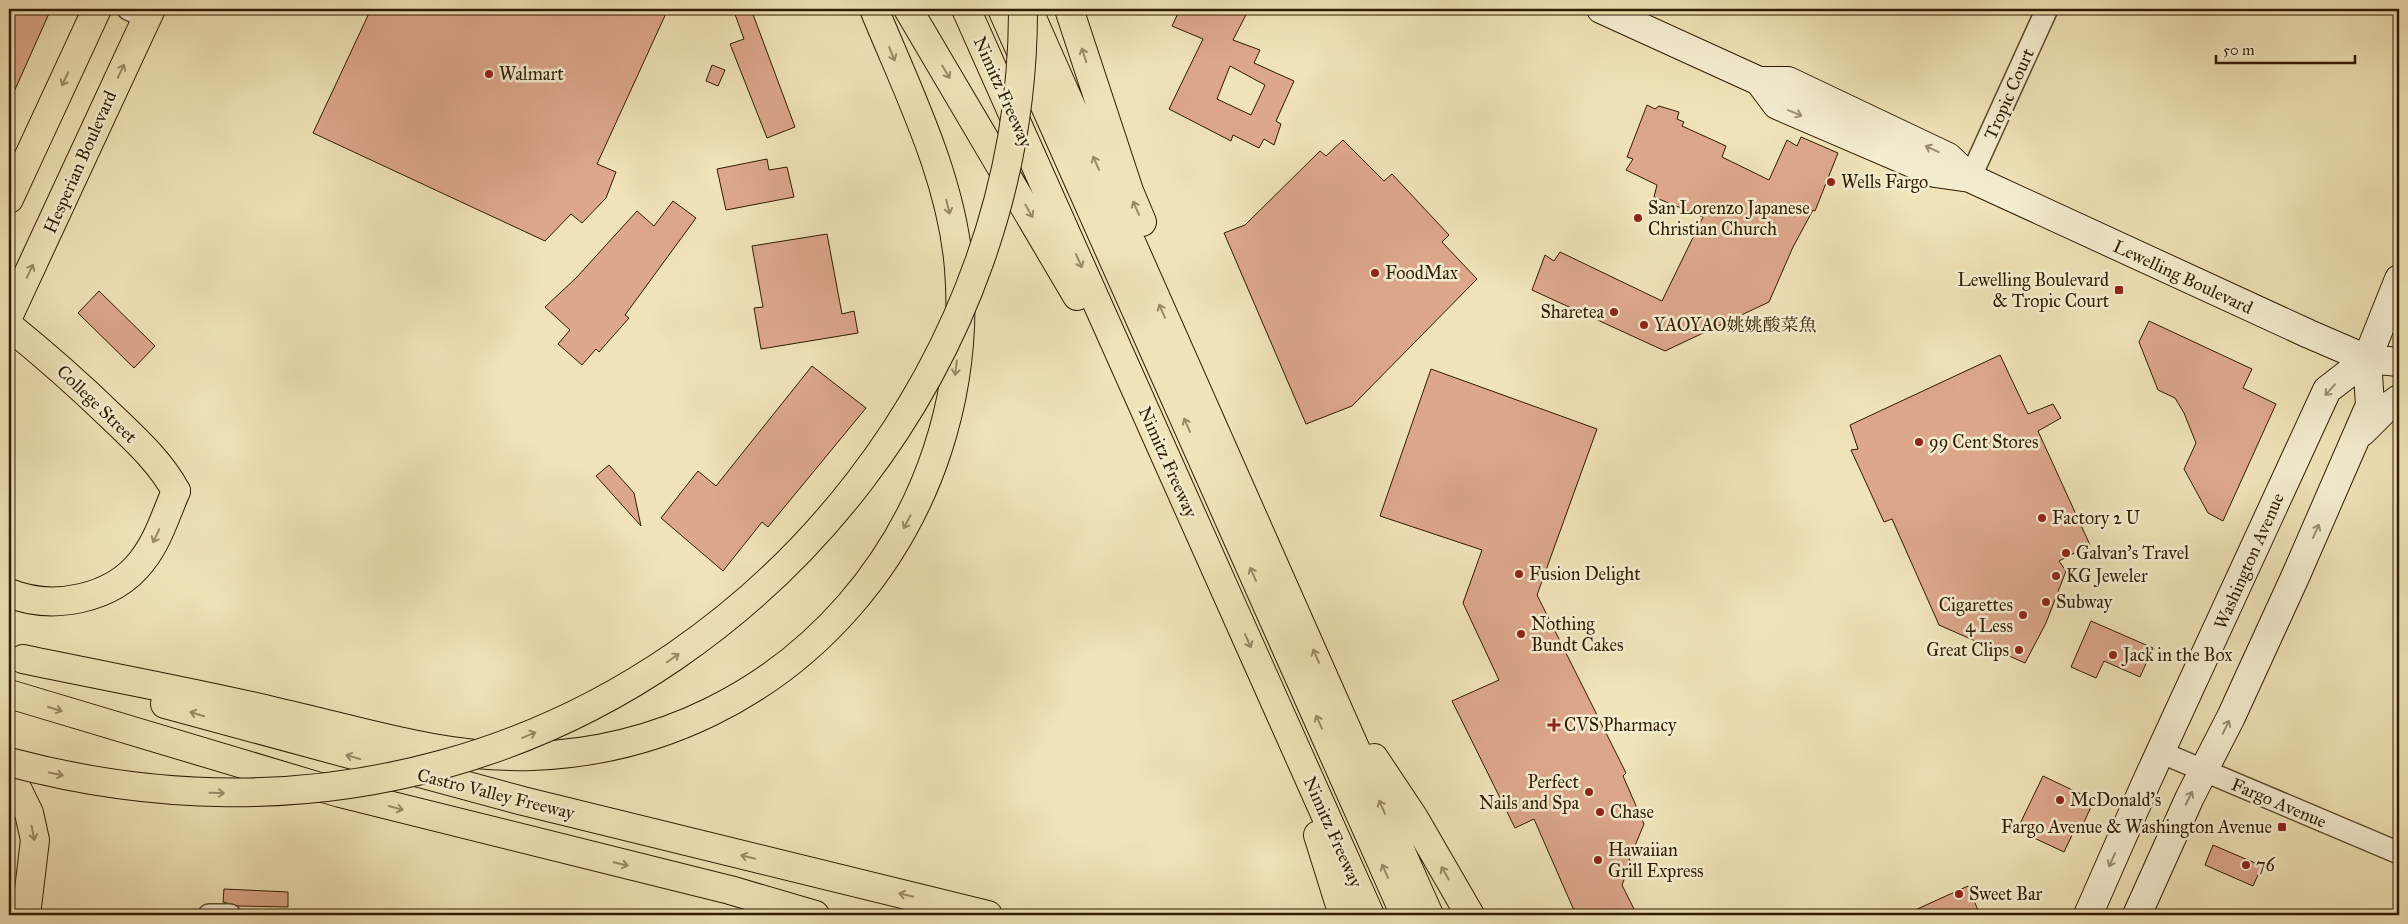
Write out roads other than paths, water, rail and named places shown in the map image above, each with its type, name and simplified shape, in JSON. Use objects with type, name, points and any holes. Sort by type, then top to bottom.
[{"type":"main road","points":[[9,199],[97,9]]},
{"type":"main road","points":[[16,657],[255,706],[411,745],[452,752],[494,756],[572,753],[612,747],[651,736],[689,722],[760,684],[824,632],[854,600],[900,534],[918,503],[933,467],[946,427],[954,388],[959,345],[960,306],[959,267],[954,230],[944,190],[931,152],[874,9]]},
{"type":"main road","points":[[908,9],[1026,205],[1157,436]]},
{"type":"main road","name":"Nimitz Freeway","points":[[966,9],[1370,915]]},
{"type":"main road","points":[[1002,9],[1406,915]]},
{"type":"main road","points":[[9,762],[81,779],[161,790],[242,793],[283,792],[364,782],[474,755],[557,723],[630,686],[697,642],[760,590],[790,562],[844,503],[892,437],[933,368],[964,301],[982,255],[1004,174],[1018,96],[1023,9]]},
{"type":"main road","points":[[1028,9],[1261,531],[1429,915]]},
{"type":"main road","points":[[1069,9],[1129,191],[1209,374],[1261,531]]},
{"type":"main road","name":"Lewelling Boulevard","points":[[1601,9],[1759,81],[1788,81],[1948,157],[1970,178],[2195,283],[2367,359],[2399,362]]},
{"type":"main road","name":"Hesperian Boulevard","points":[[9,315],[142,12]]},
{"type":"main road","points":[[2136,915],[2292,584],[2370,405],[2367,359],[2399,279]]},
{"type":"main road","name":"College Street","points":[[9,326],[70,376],[136,440],[168,476],[176,491],[155,540],[142,561],[128,576],[110,588],[83,599],[55,601],[38,600],[9,593]]},
{"type":"main road","name":"Washington Avenue","points":[[2088,915],[2160,752],[2327,390],[2367,359]]},
{"type":"main road","points":[[2356,438],[2386,408],[2399,399]]},
{"type":"main road","name":"Castro Valley Freeway","points":[[16,657],[211,718],[367,761],[566,812],[988,915]]},
{"type":"main road","points":[[9,694],[340,793],[730,890],[815,915]]},
{"type":"main road","points":[[1335,701],[1404,801],[1470,915]]},
{"type":"main road","points":[[1281,716],[1343,915]]},
{"type":"main road","points":[[9,772],[29,813],[35,840],[26,915]]},
{"type":"street","name":"Tropic Court","points":[[1970,178],[2047,9]]},
{"type":"street","name":"Fargo Avenue","points":[[2160,752],[2399,852]]},
{"type":"street","points":[[209,915],[230,915]]},
{"type":"place","name":"Walmart","points":[[489,74]]},
{"type":"place","name":"Wells Fargo","points":[[1831,182]]},
{"type":"place","name":"San Lorenzo Japanese Christian Church","points":[[1638,218]]},
{"type":"place","name":"FoodMax","points":[[1375,273]]},
{"type":"place","name":"Lewelling Boulevard & Tropic Court","points":[[2119,290]]},
{"type":"place","name":"Sharetea","points":[[1614,312]]},
{"type":"place","name":"YAOYAO姚姚酸菜魚","points":[[1644,325]]},
{"type":"place","name":"99 Cent Stores","points":[[1919,442]]},
{"type":"place","name":"Factory 2 U","points":[[2042,518]]},
{"type":"place","name":"Galvan's Travel","points":[[2066,553]]},
{"type":"place","name":"Fusion Delight","points":[[1519,574]]},
{"type":"place","name":"KG Jeweler","points":[[2056,576]]},
{"type":"place","name":"Subway","points":[[2046,602]]},
{"type":"place","name":"Cigarettes 4 Less","points":[[2023,615]]},
{"type":"place","name":"Nothing Bundt Cakes","points":[[1521,634]]},
{"type":"place","name":"Great Clips","points":[[2019,650]]},
{"type":"place","name":"Jack in the Box","points":[[2113,655]]},
{"type":"place","name":"CVS Pharmacy","points":[[1554,725]]},
{"type":"place","name":"Perfect Nails and Spa","points":[[1589,792]]},
{"type":"place","name":"McDonald's","points":[[2060,800]]},
{"type":"place","name":"Chase","points":[[1600,812]]},
{"type":"place","name":"Fargo Avenue & Washington Avenue","points":[[2282,827]]},
{"type":"place","name":"Hawaiian Grill Express","points":[[1598,860]]},
{"type":"place","name":"76","points":[[2246,865]]},
{"type":"place","name":"Sweet Bar","points":[[1959,894]]}]
